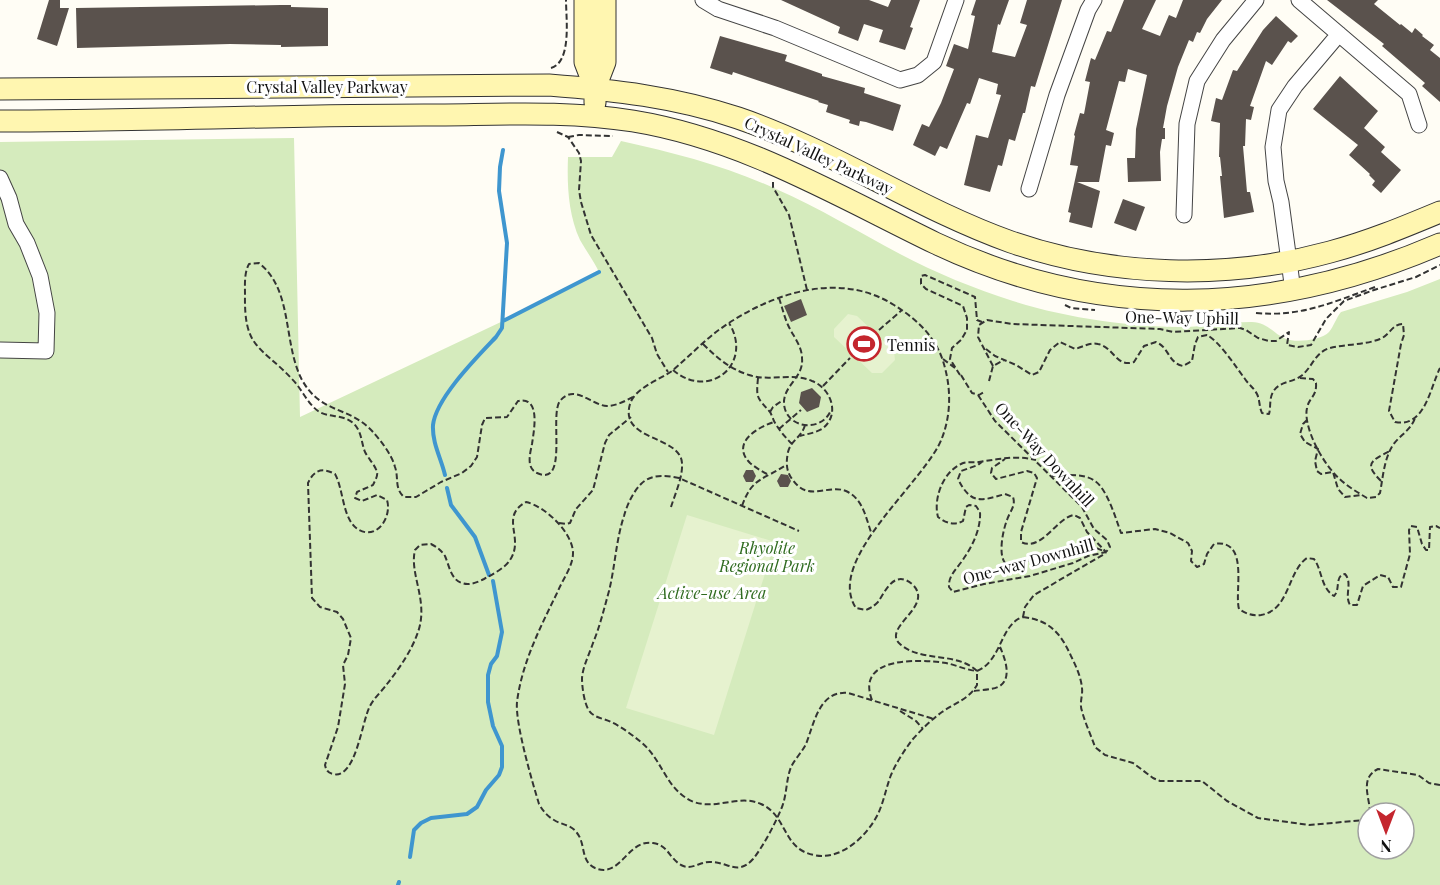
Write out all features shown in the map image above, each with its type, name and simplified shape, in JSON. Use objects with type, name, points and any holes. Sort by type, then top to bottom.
[{"type":"main road","points":[[585,0],[585,62],[595,88]]},
{"type":"main road","points":[[595,116],[595,88],[605,62],[605,0]]},
{"type":"main road","name":"Crystal Valley Parkway","points":[[0,88],[549,85],[640,93],[738,118],[795,141],[951,217],[1011,242],[1107,264],[1168,270],[1220,269],[1288,262],[1361,243],[1440,212]]},
{"type":"main road","name":"Crystal Valley Parkway","points":[[0,121],[317,115],[575,115],[635,122],[693,134],[748,153],[799,175],[938,244],[1001,270],[1035,280],[1103,294],[1167,300],[1248,297],[1293,291],[1338,281],[1404,260],[1440,244]]},
{"type":"street","points":[[703,0],[718,9],[775,28],[900,80],[918,75],[934,62],[956,0]]},
{"type":"street","points":[[1029,189],[1057,95],[1088,10],[1094,0]]},
{"type":"street","points":[[1184,215],[1187,124],[1197,81],[1223,40],[1256,0]]},
{"type":"street","points":[[1299,0],[1409,94],[1419,125]]},
{"type":"street","points":[[1293,291],[1274,159],[1279,110],[1295,86],[1339,34]]},
{"type":"street","points":[[0,178],[9,198],[16,224],[27,243],[40,276],[47,313],[46,351],[0,350]]},
{"type":"street","points":[[0,210],[16,224]]},
{"type":"path","points":[[546,69],[560,64],[565,54],[566,0]]},
{"type":"path","points":[[568,138],[579,153],[581,161],[579,190],[583,212],[591,235],[652,338],[657,354],[669,373]]},
{"type":"path","points":[[773,180],[773,187],[789,215],[807,290]]},
{"type":"path","points":[[799,531],[679,478],[665,475],[642,483],[629,503],[621,527],[603,613],[582,678],[591,714],[621,728],[651,750],[669,782],[687,798],[712,805],[738,800],[753,801],[767,807],[777,817],[792,844],[804,852],[821,856],[831,855],[848,848],[873,824],[896,764],[912,740],[941,713],[974,691],[978,679],[977,671],[966,662],[917,652],[899,643],[896,638],[898,628],[912,612],[917,597],[912,585],[906,581],[893,581],[887,586],[877,604],[866,610],[856,608],[850,595],[851,578],[856,562],[871,532],[927,465],[942,439],[948,416],[948,383],[941,357],[918,321],[879,297],[838,288],[807,290],[779,298],[742,314],[702,344],[673,370],[633,397],[606,406],[583,395],[574,394],[560,402],[556,409],[557,463],[554,470],[548,474],[534,472],[530,466],[529,457],[535,428],[533,408],[530,402],[524,399],[518,401],[507,417],[485,418],[477,457],[471,466],[416,497],[404,497],[397,487],[396,467],[373,431],[351,415],[327,407],[308,390],[300,376],[289,336],[284,306],[273,277],[259,263],[249,264],[245,275],[248,334],[259,349],[294,381],[321,413],[353,422],[376,470],[377,477],[373,485],[357,492],[355,498],[362,501],[377,495],[387,500],[389,506],[386,521],[381,527],[369,532],[362,531],[350,521],[334,474],[328,470],[319,470],[311,475],[308,483],[312,598],[316,604],[337,612],[343,619],[351,639],[348,655],[343,665],[345,684],[338,727],[325,761],[329,772],[334,775],[342,774],[352,764],[370,705],[400,665],[418,632],[422,599],[414,563],[416,550],[425,544],[431,544],[439,549],[456,580],[462,584],[481,580],[509,562],[516,541],[512,518],[518,506],[526,502],[536,504],[557,522],[573,552],[572,560],[526,660],[517,703],[519,724],[535,793],[545,814],[574,829],[580,835],[585,859],[591,866],[604,870],[617,866],[633,848],[645,842],[666,848],[676,861],[685,866],[696,866],[709,862],[726,867],[740,867],[753,859],[777,817],[783,803],[790,770],[805,745],[812,723],[821,706],[828,699],[842,693],[934,719]]},
{"type":"path","name":"One-Way Uphill","points":[[982,322],[987,320],[1012,324],[1160,329],[1173,332],[1240,328],[1263,340],[1276,341],[1289,332],[1287,345],[1298,347],[1311,345],[1326,319],[1344,302],[1416,277],[1440,265]]},
{"type":"path","points":[[960,375],[950,359],[952,348],[962,340],[967,330],[965,309],[963,306],[926,290],[921,284],[921,276],[925,275],[975,297],[977,320],[982,322],[978,326],[978,337],[993,366],[989,381]]},
{"type":"path","points":[[779,298],[789,327],[801,351],[802,362],[799,376],[789,387],[784,399],[786,410],[795,422],[805,425],[825,418],[832,406]]},
{"type":"path","points":[[879,330],[902,310]]},
{"type":"path","points":[[673,370],[686,380],[702,383],[716,379],[730,367],[735,359],[737,346],[734,331],[729,323]]},
{"type":"path","points":[[1300,378],[1324,351],[1381,339],[1395,326],[1403,324],[1404,335],[1389,411],[1395,422],[1401,423],[1415,418]]},
{"type":"path","points":[[986,349],[1016,364],[1027,374],[1034,375],[1042,369],[1050,350],[1060,342],[1075,349],[1098,344],[1109,350],[1120,362],[1127,364],[1134,362],[1144,346],[1156,342],[1162,345],[1173,362],[1183,366],[1192,361],[1198,337],[1207,335],[1231,359],[1254,390],[1258,396],[1260,409],[1266,415],[1269,414],[1274,391],[1283,383],[1300,378],[1313,379],[1316,383],[1316,394],[1307,406],[1307,420],[1318,449],[1333,472],[1341,494],[1350,498],[1361,495]]},
{"type":"path","points":[[702,344],[721,362],[758,378],[799,376],[823,386],[831,399],[832,406],[828,422],[822,429],[800,436]]},
{"type":"path","name":"One-Way Downhill","points":[[941,357],[960,375],[972,393],[978,395],[994,421],[1082,507],[1094,529],[1107,540],[1110,547],[1107,553],[1034,595],[1027,604],[1023,617]]},
{"type":"path","points":[[823,386],[850,358]]},
{"type":"path","points":[[993,366],[1004,360]]},
{"type":"path","points":[[1318,449],[1315,461],[1317,471],[1321,474],[1333,472],[1361,495],[1367,498],[1376,497],[1380,493],[1390,451],[1412,426],[1428,399],[1440,368]]},
{"type":"path","points":[[758,378],[759,400],[792,444]]},
{"type":"path","points":[[978,395],[984,392]]},
{"type":"path","points":[[633,397],[629,410],[639,430],[645,436],[671,445],[676,450],[682,464],[671,507]]},
{"type":"path","points":[[770,412],[784,399]]},
{"type":"path","points":[[779,429],[801,410]]},
{"type":"path","points":[[557,522],[570,523],[576,509],[593,490],[609,435],[631,417]]},
{"type":"path","points":[[1307,420],[1301,429],[1301,439],[1318,449]]},
{"type":"path","points":[[767,474],[750,463],[744,450],[744,444],[751,433],[774,422]]},
{"type":"path","points":[[805,425],[800,436],[789,448],[786,464],[792,480],[805,490],[822,492],[835,489],[848,492],[861,504],[871,532]]},
{"type":"path","points":[[1382,482],[1371,471],[1370,466],[1372,462],[1390,451]]},
{"type":"path","points":[[983,461],[1019,457],[1036,460]]},
{"type":"path","name":"One-Way Downhill","points":[[1007,458],[992,468],[991,473],[996,480],[1027,471],[1034,473],[1037,478],[1021,532],[1021,542],[1035,543],[1066,517],[1074,515],[1080,518],[1087,532],[1107,553]]},
{"type":"path","name":"One-way Downhill","points":[[983,461],[968,462],[957,466],[946,476],[939,494],[936,513],[944,522],[963,521],[965,510],[969,505],[976,506],[980,512],[975,537],[950,578],[949,587],[953,592],[1030,576],[1088,556],[1107,553]]},
{"type":"path","name":"One-way Downhill","points":[[983,461],[961,471],[958,479],[966,492],[975,499],[985,500],[1005,494],[1013,497],[1014,507],[1006,521],[1004,533],[1002,559],[1005,563],[1018,563],[1091,546],[1098,547],[1107,553]]},
{"type":"path","points":[[742,506],[750,489],[767,474],[786,464]]},
{"type":"path","name":"One-way Downhill","points":[[1052,476],[1078,476],[1095,481],[1109,500],[1121,533],[1155,529],[1170,533],[1188,543],[1192,551],[1191,561],[1197,567],[1204,564],[1214,544],[1224,544],[1229,547],[1236,558],[1239,572],[1239,609],[1250,615],[1264,615],[1284,599],[1298,569],[1307,558],[1317,562],[1330,595],[1334,596],[1337,593],[1341,574],[1347,576],[1349,584],[1347,598],[1350,605],[1357,605],[1363,586],[1380,575],[1388,577],[1393,587],[1401,587],[1410,554],[1409,530],[1411,526],[1418,527],[1422,544],[1426,550],[1429,550],[1430,546],[1430,527],[1440,528]]},
{"type":"path","points":[[875,702],[871,699],[871,679],[886,665],[914,660],[945,663],[977,671],[987,665],[1000,647],[1013,622],[1023,617],[1040,620],[1060,634],[1065,642],[1080,677],[1083,692],[1081,710],[1099,752],[1133,763],[1160,781],[1202,781],[1227,801],[1258,818],[1309,825],[1356,821]]},
{"type":"path","points":[[974,691],[998,687],[1003,682],[1007,667],[1000,647]]},
{"type":"path","points":[[895,708],[916,721],[923,729]]},
{"type":"path","points":[[1367,801],[1367,782],[1378,769],[1418,775],[1429,783],[1440,785]]},
{"type":"green space","name":"Rhyolite Regional Park","points":[[294,138],[300,417],[503,321],[599,272],[580,240],[573,220],[568,188],[568,157],[612,157],[621,141],[681,155],[738,173],[792,196],[914,261],[956,280],[1013,301],[1077,317],[1166,327],[1256,322],[1286,339],[1309,340],[1326,335],[1341,312],[1407,292],[1440,279],[1440,885],[0,885],[0,142]]},
{"type":"green space","name":"Tennis","points":[[848,314],[857,316],[894,351],[895,360],[882,373],[872,373],[834,337],[834,329]]},
{"type":"green space","name":"Active-use Area","points":[[687,515],[775,542],[714,735],[626,708]]},
{"type":"building","points":[[49,0],[60,0],[60,8],[69,8],[57,46],[37,39]]},
{"type":"building","points":[[781,0],[869,0],[888,7],[891,0],[920,0],[910,27],[913,28],[905,50],[879,42],[883,30],[864,24],[858,41],[838,33],[840,27]]},
{"type":"building","points":[[976,0],[1009,0],[1000,25],[998,24],[992,52],[1015,57],[1027,25],[1020,23],[1027,0],[1062,0],[1035,87],[1031,86],[1015,141],[1009,139],[1002,166],[998,165],[990,192],[964,185],[976,135],[988,138],[1001,95],[996,94],[998,84],[979,78],[970,104],[967,103],[947,149],[940,146],[935,156],[913,145],[922,124],[929,127],[941,103],[954,69],[946,66],[954,44],[968,49],[975,16],[971,15]]},
{"type":"building","points":[[1124,0],[1156,0],[1142,29],[1160,36],[1169,15],[1176,18],[1183,0],[1222,0],[1207,19],[1200,33],[1197,32],[1193,42],[1189,40],[1178,67],[1163,128],[1165,128],[1165,139],[1162,139],[1160,152],[1161,181],[1128,182],[1127,158],[1135,158],[1136,129],[1147,75],[1128,69],[1125,82],[1119,81],[1106,130],[1114,133],[1111,146],[1106,145],[1099,182],[1077,182],[1100,191],[1092,228],[1069,222],[1071,213],[1068,212],[1078,166],[1070,165],[1074,135],[1080,113],[1084,114],[1090,82],[1085,81],[1091,58],[1095,60],[1107,31],[1111,32]]},
{"type":"building","points":[[1327,0],[1378,0],[1374,4],[1400,25],[1412,33],[1415,28],[1423,35],[1434,45],[1430,50],[1440,58],[1440,102],[1422,86],[1425,83],[1382,46],[1384,44]]},
{"type":"building","points":[[291,5],[291,7],[328,8],[328,46],[281,47],[281,45],[230,44],[77,48],[76,8]]},
{"type":"building","points":[[1276,16],[1298,36],[1291,43],[1288,41],[1272,65],[1266,61],[1250,106],[1254,107],[1251,120],[1246,119],[1245,146],[1243,146],[1247,192],[1250,192],[1254,212],[1224,218],[1219,157],[1220,123],[1211,121],[1216,98],[1222,100],[1233,70],[1237,71],[1263,30]]},
{"type":"building","points":[[720,36],[787,55],[785,61],[822,74],[822,76],[865,88],[864,93],[901,105],[893,131],[866,122],[860,121],[859,126],[849,123],[850,120],[826,112],[828,105],[819,101],[733,72],[732,75],[710,68]]},
{"type":"building","points":[[1340,76],[1378,111],[1364,128],[1385,147],[1381,152],[1401,170],[1381,193],[1372,185],[1375,181],[1370,174],[1349,155],[1358,145],[1313,109]]},
{"type":"building","points":[[1123,199],[1145,207],[1136,231],[1114,223]]},
{"type":"building","points":[[801,299],[807,315],[791,322],[784,306]]},
{"type":"building","points":[[812,388],[821,397],[819,407],[807,412],[799,403],[801,392]]},
{"type":"building","points":[[746,470],[753,470],[756,476],[753,482],[746,482],[743,476]]},
{"type":"building","points":[[781,474],[788,475],[791,481],[788,487],[780,487],[777,481]]},
{"type":"waterway","points":[[445,475],[434,438],[433,425],[436,414],[458,378],[502,328],[507,243],[499,191],[503,150]]},
{"type":"waterway","points":[[503,321],[599,272]]},
{"type":"waterway","points":[[447,488],[451,505],[475,537],[489,575]]},
{"type":"waterway","points":[[410,857],[414,830],[421,823],[431,818],[467,814],[477,807],[502,767],[502,746],[493,726],[488,702],[488,675],[491,664],[497,656],[502,632],[493,581]]},
{"type":"place","name":"Tennis","points":[[864,344]]}]
